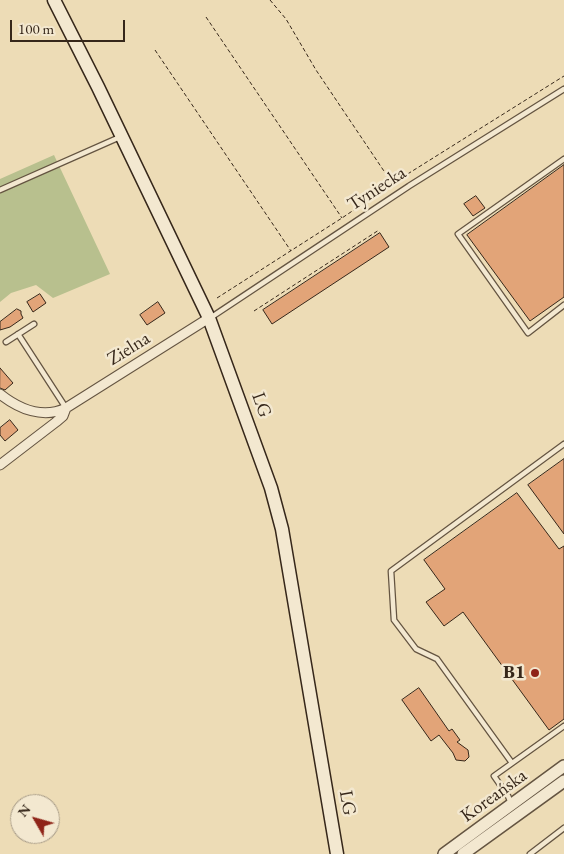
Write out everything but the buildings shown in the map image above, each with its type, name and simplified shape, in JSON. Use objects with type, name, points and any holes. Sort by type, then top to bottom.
[{"type":"main road","name":"LG","points":[[54,0],[122,136],[209,318],[270,488],[282,528],[338,854]]},
{"type":"street","name":"Zielna","points":[[66,408],[209,318]]},
{"type":"street","points":[[0,394],[13,403],[35,412],[49,414],[66,408]]},
{"type":"street","points":[[0,465],[63,416],[66,408]]},
{"type":"street","name":"Koreańska","points":[[463,854],[564,766]]},
{"type":"street","name":"Koreańska","points":[[444,854],[515,809],[564,781]]},
{"type":"lane","name":"Tyniecka","points":[[209,318],[409,186],[564,89]]},
{"type":"lane","points":[[0,190],[122,136]]},
{"type":"lane","points":[[564,159],[458,234],[528,333],[564,305]]},
{"type":"lane","points":[[6,342],[34,324]]},
{"type":"lane","points":[[18,334],[66,408]]},
{"type":"lane","points":[[512,763],[437,659],[416,649],[394,620],[391,571],[564,444]]},
{"type":"lane","points":[[515,809],[494,776],[564,726]]},
{"type":"lane","points":[[530,854],[564,828]]},
{"type":"path","points":[[270,0],[286,19],[316,70],[392,184]]},
{"type":"path","points":[[206,17],[342,218]]},
{"type":"path","points":[[155,50],[291,251]]},
{"type":"path","points":[[217,298],[392,184],[564,76]]},
{"type":"path","points":[[254,311],[379,230]]},
{"type":"green space","points":[[54,155],[110,274],[53,298],[36,285],[11,293],[0,302],[0,179]]},
{"type":"place","name":"B1","points":[[535,673]]}]
